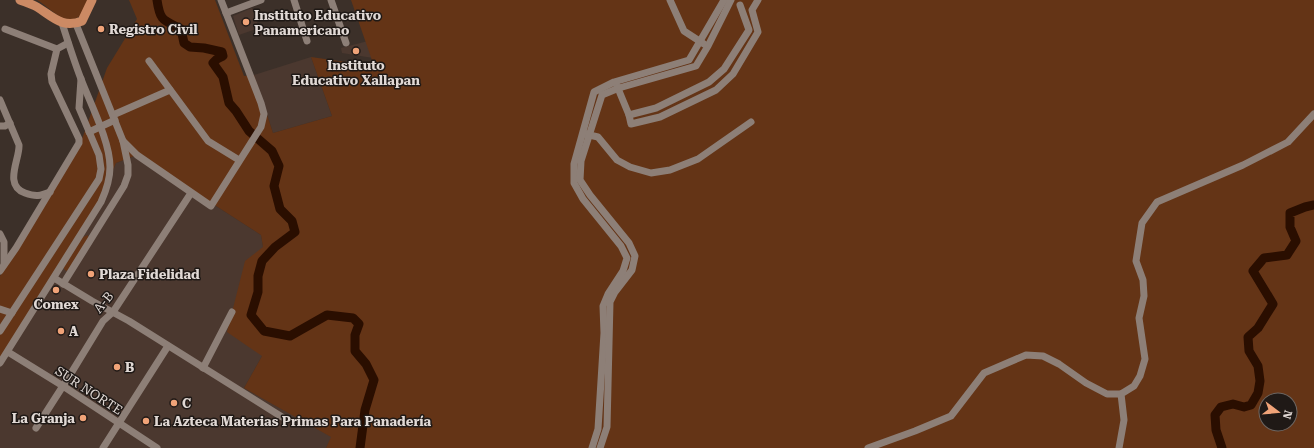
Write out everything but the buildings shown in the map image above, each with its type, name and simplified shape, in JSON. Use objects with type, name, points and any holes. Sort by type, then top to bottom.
[{"type":"main road","points":[[20,0],[35,6],[62,23],[76,24],[82,21],[92,0]]},
{"type":"street","points":[[123,142],[137,155],[211,206],[261,127],[264,114],[221,0]]},
{"type":"street","points":[[226,13],[261,0]]},
{"type":"street","points":[[294,0],[307,41]]},
{"type":"street","points":[[331,0],[346,43]]},
{"type":"street","points":[[670,0],[684,31],[708,46]]},
{"type":"street","points":[[617,85],[696,66],[732,0],[752,10]]},
{"type":"street","points":[[617,85],[631,124],[660,117],[716,90],[733,74],[758,32],[752,10],[758,0]]},
{"type":"street","points":[[600,448],[607,427],[610,302],[615,292],[632,270],[636,256],[629,243],[590,195],[580,180],[581,161],[594,92],[689,60],[722,1]]},
{"type":"street","points":[[629,115],[656,108],[709,82],[724,69],[749,30],[740,5]]},
{"type":"street","points":[[0,363],[101,202],[107,187],[110,171],[109,158],[100,126],[81,79],[62,23]]},
{"type":"street","points":[[63,284],[124,186],[128,175],[128,165],[123,142],[76,24]]},
{"type":"street","points":[[5,29],[56,49]]},
{"type":"street","points":[[0,271],[16,248],[78,143],[79,139],[52,82],[51,74],[56,49],[68,42]]},
{"type":"street","points":[[149,61],[208,141],[239,160]]},
{"type":"street","points":[[0,331],[3,320],[12,313],[99,178],[101,169],[99,155],[79,108],[81,79]]},
{"type":"street","points":[[89,132],[114,117],[170,90]]},
{"type":"street","points":[[0,100],[19,145],[20,151],[15,165],[14,177],[17,187],[23,192],[32,196],[41,196],[50,192]]},
{"type":"street","points":[[86,124],[87,112],[93,108]]},
{"type":"street","points":[[868,448],[951,416],[984,373],[1026,355],[1043,356],[1059,364],[1086,383],[1107,394],[1121,394],[1134,386],[1140,376],[1145,359],[1139,318],[1144,296],[1143,280],[1136,261],[1142,223],[1158,202],[1243,165],[1288,142],[1314,114]]},
{"type":"street","points":[[586,134],[598,137],[617,160],[630,167],[651,173],[670,170],[698,159],[751,122]]},
{"type":"street","points":[[0,126],[5,126],[10,123]]},
{"type":"street","points":[[586,134],[574,164],[574,183],[583,199],[621,246],[627,258],[623,271],[608,294],[603,306],[604,333],[598,429],[592,448]]},
{"type":"street","name":"A-B","points":[[36,428],[103,321],[113,312],[191,192]]},
{"type":"street","points":[[0,234],[4,242],[4,264]]},
{"type":"street","points":[[4,242],[16,248]]},
{"type":"street","points":[[54,278],[129,320],[282,417]]},
{"type":"street","points":[[0,308],[12,313]]},
{"type":"street","points":[[203,368],[232,312]]},
{"type":"street","points":[[103,448],[168,346]]},
{"type":"street","name":"SUR NORTE","points":[[8,352],[63,386],[157,448]]},
{"type":"street","points":[[1119,448],[1124,420],[1121,394]]},
{"type":"shaded area","points":[[37,0],[89,0],[87,7],[82,14],[71,20],[59,16]]},
{"type":"shaded area","points":[[129,0],[215,0],[244,76],[254,75],[273,133],[332,116],[311,57],[374,66],[351,0],[1314,0],[1314,448],[326,448],[331,437],[244,388],[262,356],[227,332],[245,261],[263,247],[261,235],[137,155],[116,163],[102,196],[0,361],[0,276],[82,139],[107,68],[137,19]]},
{"type":"shaded area","name":"Instituto Educativo Panamericano","points":[[252,8],[259,28],[239,35],[233,16]]},
{"type":"shaded area","name":"Instituto Educativo Xallapan","points":[[368,41],[373,58],[342,53],[341,48]]},
{"type":"shaded area","points":[[311,57],[332,116],[273,133],[254,75]]},
{"type":"shaded area","points":[[137,155],[261,235],[263,247],[262,356],[244,388],[332,437],[326,448],[0,448],[0,361],[102,196],[116,163]]},
{"type":"shaded area","points":[[88,235],[88,240],[69,270],[66,271],[64,267],[83,237]]},
{"type":"waterway","points":[[157,0],[161,16],[166,21],[181,29],[184,43],[190,47],[222,52],[223,56],[213,63],[223,77],[229,103],[249,131],[272,151],[279,166],[274,186],[280,209],[292,221],[295,232],[275,247],[262,261],[258,276],[258,292],[251,315],[264,331],[290,336],[327,315],[353,318],[359,324],[355,335],[355,351],[366,364],[374,380],[365,410],[360,448]]},
{"type":"waterway","points":[[1222,448],[1216,430],[1215,415],[1221,407],[1233,404],[1244,407],[1251,405],[1258,393],[1260,381],[1258,366],[1249,351],[1248,337],[1258,328],[1273,304],[1253,271],[1264,258],[1287,255],[1296,241],[1290,227],[1290,213],[1314,205]]},
{"type":"place","name":"Instituto Educativo Panamericano","points":[[246,22]]},
{"type":"place","name":"Registro Civil","points":[[101,29]]},
{"type":"place","name":"Instituto Educativo Xallapan","points":[[356,51]]},
{"type":"place","name":"Plaza Fidelidad","points":[[91,274]]},
{"type":"place","name":"Comex","points":[[56,290]]},
{"type":"place","name":"A","points":[[61,331]]},
{"type":"place","name":"B","points":[[117,367]]},
{"type":"place","name":"C","points":[[174,403]]},
{"type":"place","name":"La Granja","points":[[83,418]]},
{"type":"place","name":"La Azteca Materias Primas Para Panadería","points":[[146,421]]}]
